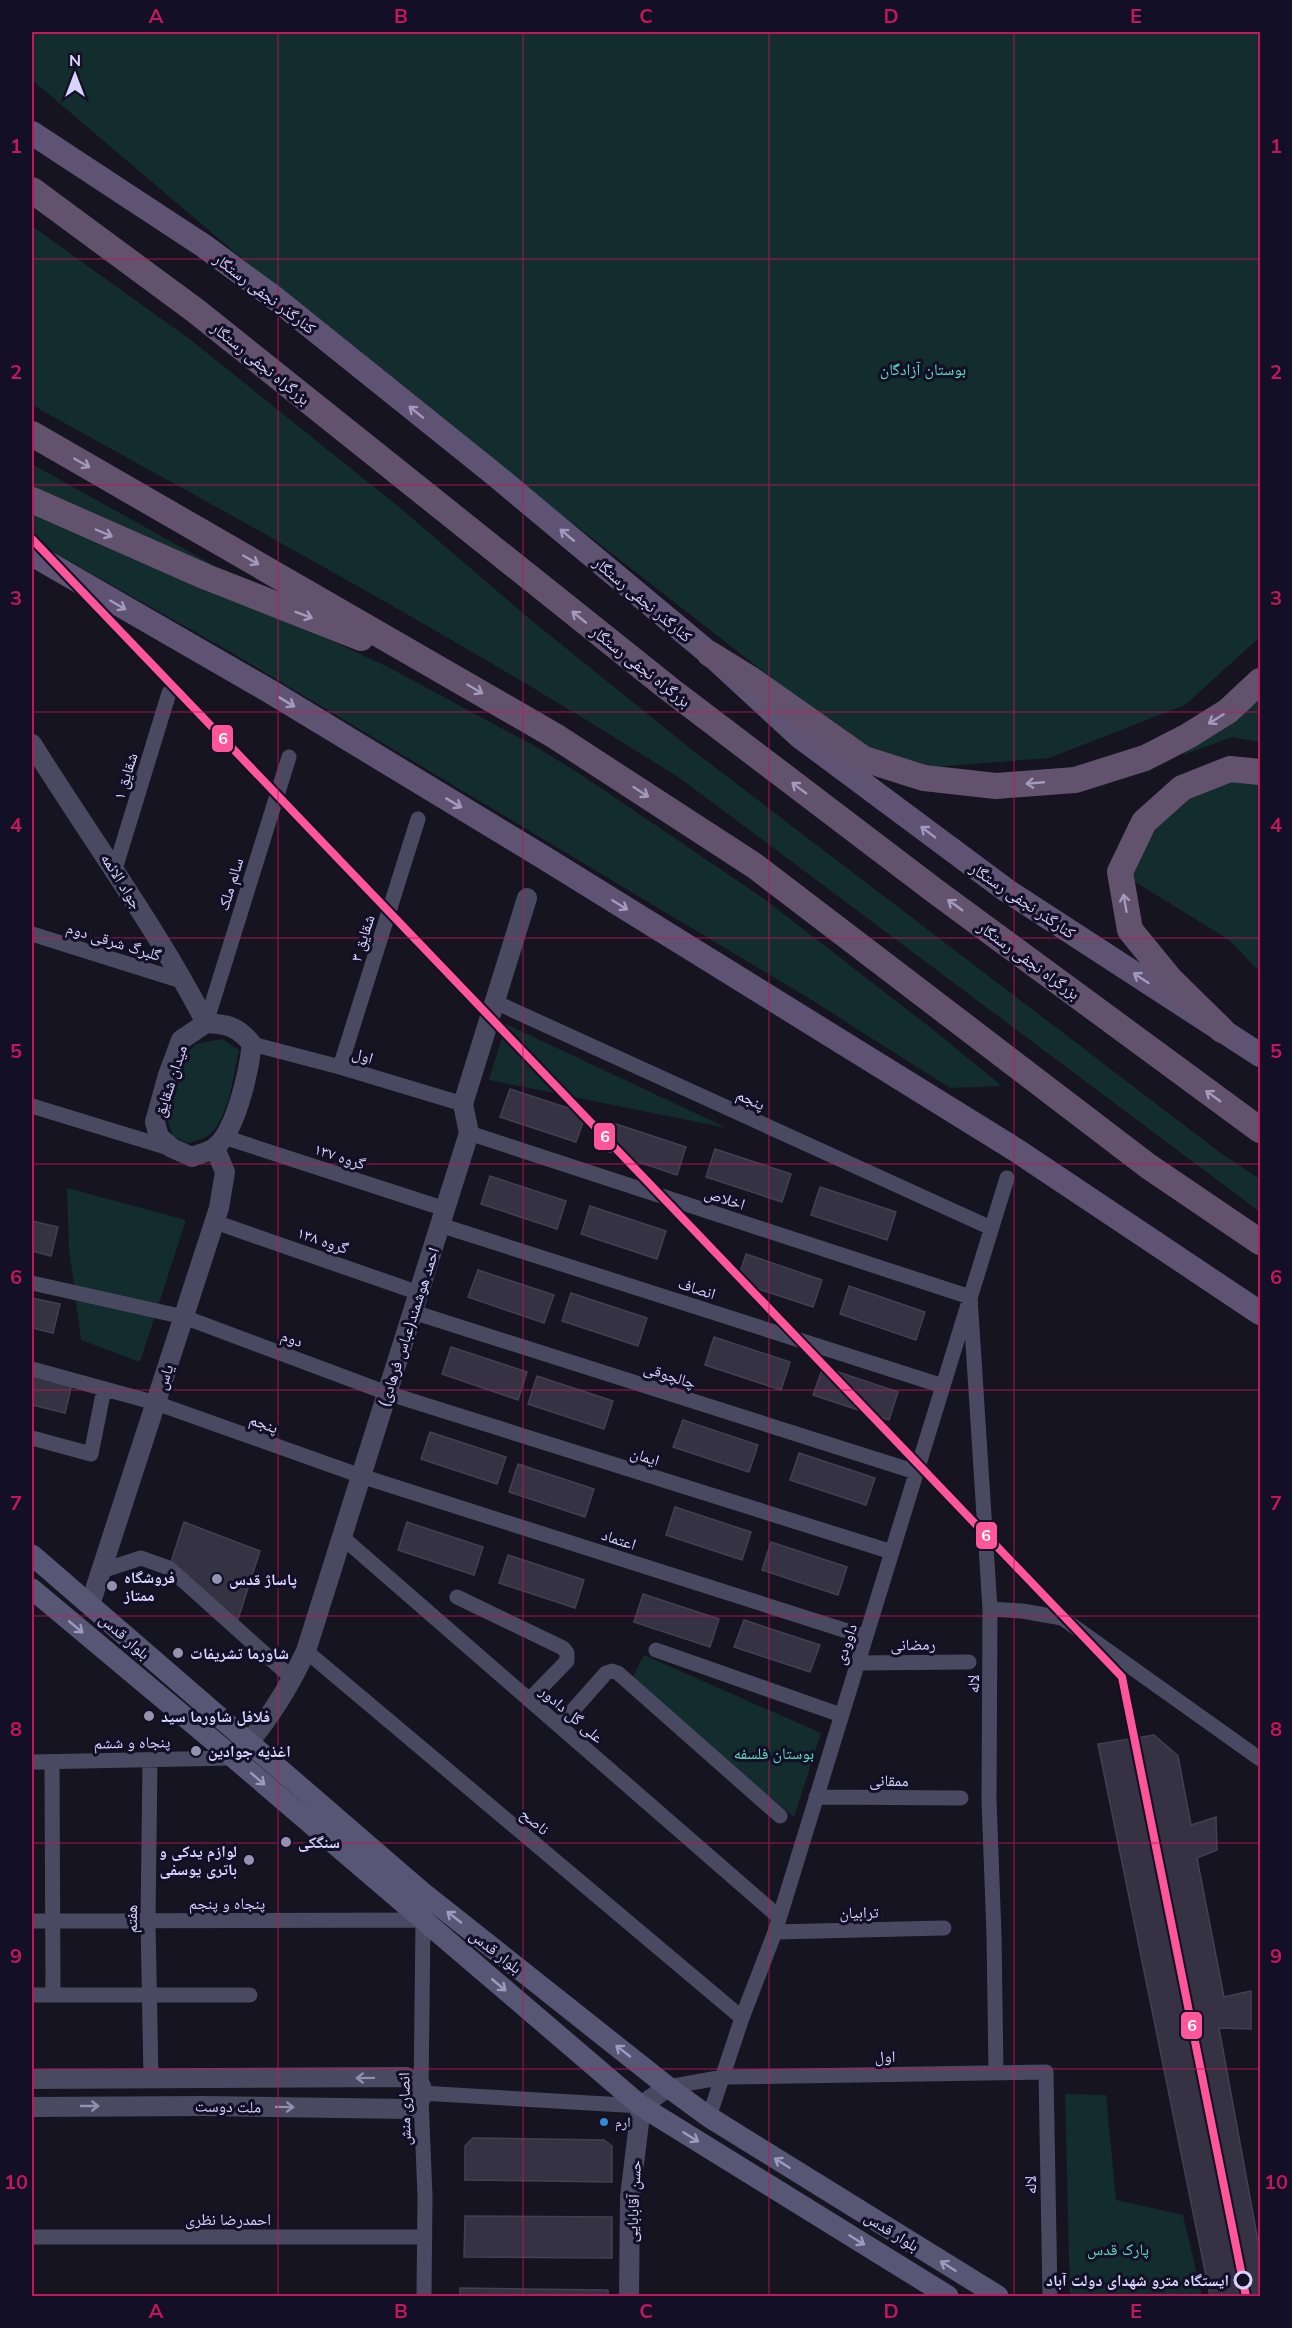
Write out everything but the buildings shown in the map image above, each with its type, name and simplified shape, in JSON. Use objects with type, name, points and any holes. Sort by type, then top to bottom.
[{"type":"highway","name":"بزرگراه نجفی رستگار","points":[[32,190],[196,310],[668,688],[935,891],[1260,1130]]},
{"type":"highway","points":[[32,434],[555,736],[755,866],[1148,1166],[1260,1242]]},
{"type":"highway","points":[[32,500],[65,517],[204,576],[438,668]]},
{"type":"highway","points":[[710,654],[752,680],[864,759],[924,778],[996,786],[1076,780],[1145,758],[1188,736],[1228,711],[1260,681]]},
{"type":"highway","points":[[1222,1030],[1170,979],[1130,930],[1120,872],[1144,822],[1182,788],[1230,769],[1260,772]]},
{"type":"main road","name":"کنارگذر نجفی رستگار","points":[[32,133],[204,246],[276,299],[494,474],[710,654],[800,736],[1006,890],[1260,1055]]},
{"type":"main road","points":[[34,556],[271,693],[553,864],[1016,1150],[1260,1313]]},
{"type":"main road","name":"بلوار قدس","points":[[32,1555],[90,1605],[241,1751],[423,1920],[641,2106],[948,2296]]},
{"type":"main road","name":"بلوار قدس","points":[[34,1593],[422,1892],[668,2087],[710,2117],[998,2296]]},
{"type":"street","name":"شقایق ۱","points":[[115,869],[169,693]]},
{"type":"street","name":"جواد الائمه","points":[[32,744],[39,766],[115,869],[185,982],[206,1023]]},
{"type":"street","name":"سالم ملک","points":[[206,1023],[289,757]]},
{"type":"street","name":"شقایق ۳","points":[[340,1067],[418,819]]},
{"type":"street","name":"احمد هوشمند(عباس فرهادی)","points":[[241,1751],[293,1679],[306,1651],[469,1133],[463,1104],[527,898]]},
{"type":"street","name":"گلبرگ شرقی دوم","points":[[32,934],[185,982]]},
{"type":"street","name":"پنجم","points":[[495,1002],[991,1228]]},
{"type":"street","points":[[32,1106],[172,1148],[192,1157],[219,1143],[243,1095],[252,1044],[242,1032],[225,1024],[206,1023]]},
{"type":"street","name":"میدان شقایق","points":[[172,1148],[159,1137],[155,1122],[168,1075],[182,1040],[206,1023]]},
{"type":"street","name":"اول","points":[[252,1044],[340,1067],[463,1104]]},
{"type":"street","name":"اخلاص","points":[[469,1133],[970,1298]]},
{"type":"street","name":"گروه ۱۳۷","points":[[219,1143],[443,1217]]},
{"type":"street","name":"یاس","points":[[90,1605],[215,1222],[225,1172],[219,1143]]},
{"type":"street","name":"داوودی","points":[[710,2117],[742,2018],[777,1924],[1007,1178]]},
{"type":"street","name":"انصاف","points":[[443,1217],[943,1386]]},
{"type":"street","name":"گروه ۱۳۸","points":[[215,1222],[419,1293]]},
{"type":"street","name":"دوم","points":[[32,1283],[184,1317],[387,1393]]},
{"type":"street","name":"لاله","points":[[970,1298],[990,1609],[989,1800],[996,2072]]},
{"type":"street","name":"چالچوقی","points":[[413,1312],[916,1472]]},
{"type":"street","name":"پنجم","points":[[32,1369],[156,1403],[361,1476]]},
{"type":"street","points":[[32,1438],[91,1454],[105,1389]]},
{"type":"street","name":"ایمان","points":[[387,1393],[892,1552]]},
{"type":"street","name":"اعتماد","points":[[361,1476],[866,1637]]},
{"type":"street","name":"علی گل دادور","points":[[342,1537],[559,1726],[777,1924]]},
{"type":"street","points":[[101,1571],[141,1557],[169,1569],[293,1679]]},
{"type":"street","points":[[457,1597],[563,1648],[567,1653],[567,1660],[529,1700]]},
{"type":"street","points":[[990,1609],[1022,1611],[1062,1618],[1260,1759]]},
{"type":"street","points":[[656,1650],[841,1715]]},
{"type":"street","name":"ناصح","points":[[306,1651],[742,2018]]},
{"type":"street","name":"رمضانی","points":[[857,1663],[969,1662]]},
{"type":"street","points":[[559,1726],[606,1673],[612,1671],[618,1673],[780,1816]]},
{"type":"street","name":"پنجاه و ششم","points":[[32,1762],[150,1760],[241,1751]]},
{"type":"street","name":"هفتم","points":[[150,1760],[148,1921],[152,2079]]},
{"type":"street","points":[[52,1762],[53,1995]]},
{"type":"street","name":"ممقانی","points":[[816,1797],[961,1798]]},
{"type":"street","name":"پنجاه و پنجم","points":[[32,1922],[423,1920]]},
{"type":"street","name":"انصاری منش","points":[[423,1920],[421,2092],[425,2237],[424,2296]]},
{"type":"street","name":"ترابیان","points":[[777,1924],[944,1928]]},
{"type":"street","points":[[32,1995],[250,1995]]},
{"type":"street","name":"اول","points":[[668,2087],[724,2077],[1046,2072]]},
{"type":"street","name":"لاله","points":[[1046,2072],[1050,2296]]},
{"type":"street","name":"ملت دوست","points":[[32,2079],[406,2077],[421,2092],[409,2109],[203,2106],[32,2107]]},
{"type":"street","points":[[421,2092],[641,2106],[668,2087]]},
{"type":"street","name":"حسن آقابابایی","points":[[629,2296],[630,2197],[641,2106]]},
{"type":"street","name":"احمدرضا نظری","points":[[32,2237],[425,2237]]},
{"type":"green space","name":"بوستان آزادگان","points":[[32,32],[1260,32],[1260,637],[1185,705],[1049,758],[933,767],[872,756],[345,346],[32,80]]},
{"type":"green space","points":[[32,226],[192,341],[399,507],[531,620],[691,749],[1222,1154],[1260,1179],[1260,1212],[681,779],[602,729],[441,634],[32,405]]},
{"type":"green space","points":[[32,464],[222,570],[32,494]]},
{"type":"green space","points":[[32,509],[290,621],[388,667],[533,745],[580,774],[763,898],[1002,1086],[950,1088],[810,999],[234,654],[32,540]]},
{"type":"green space","points":[[1260,696],[1260,742],[1232,737],[1183,755],[1189,744]]},
{"type":"green space","points":[[1243,774],[1260,778],[1260,972],[1229,940],[1129,878],[1158,825],[1194,790]]},
{"type":"green space","points":[[506,1024],[727,1128],[489,1080]]},
{"type":"green space","points":[[222,1039],[239,1050],[229,1098],[214,1130],[206,1137],[188,1143],[173,1136],[167,1119],[189,1051],[196,1044]]},
{"type":"green space","points":[[67,1188],[186,1220],[140,1362],[81,1340],[69,1248]]},
{"type":"green space","name":"بوستان فلسفه","points":[[644,1655],[821,1733],[794,1817],[631,1681]]},
{"type":"green space","name":"پارک قدس","points":[[1065,2094],[1106,2095],[1116,2200],[1183,2215],[1202,2296],[1070,2296]]},
{"type":"transit line","name":"6","points":[[32,539],[1122,1677],[1246,2296]]},
{"type":"place","name":"پاساژ قدس","points":[[217,1579]]},
{"type":"place","name":"فروشگاه ممتاز","points":[[112,1586]]},
{"type":"place","name":"شاورما تشریفات","points":[[178,1653]]},
{"type":"place","name":"فلافل شاورما سید","points":[[149,1716]]},
{"type":"place","name":"اغذیه جوادین","points":[[196,1751]]},
{"type":"place","name":"سنگکی","points":[[286,1842]]},
{"type":"place","name":"لوازم یدکی و باتری یوسفی","points":[[249,1860]]},
{"type":"place","name":"ارم","points":[[604,2122]]},
{"type":"place","name":"ایستگاه مترو شهدای دولت آباد","points":[[1243,2280]]}]
